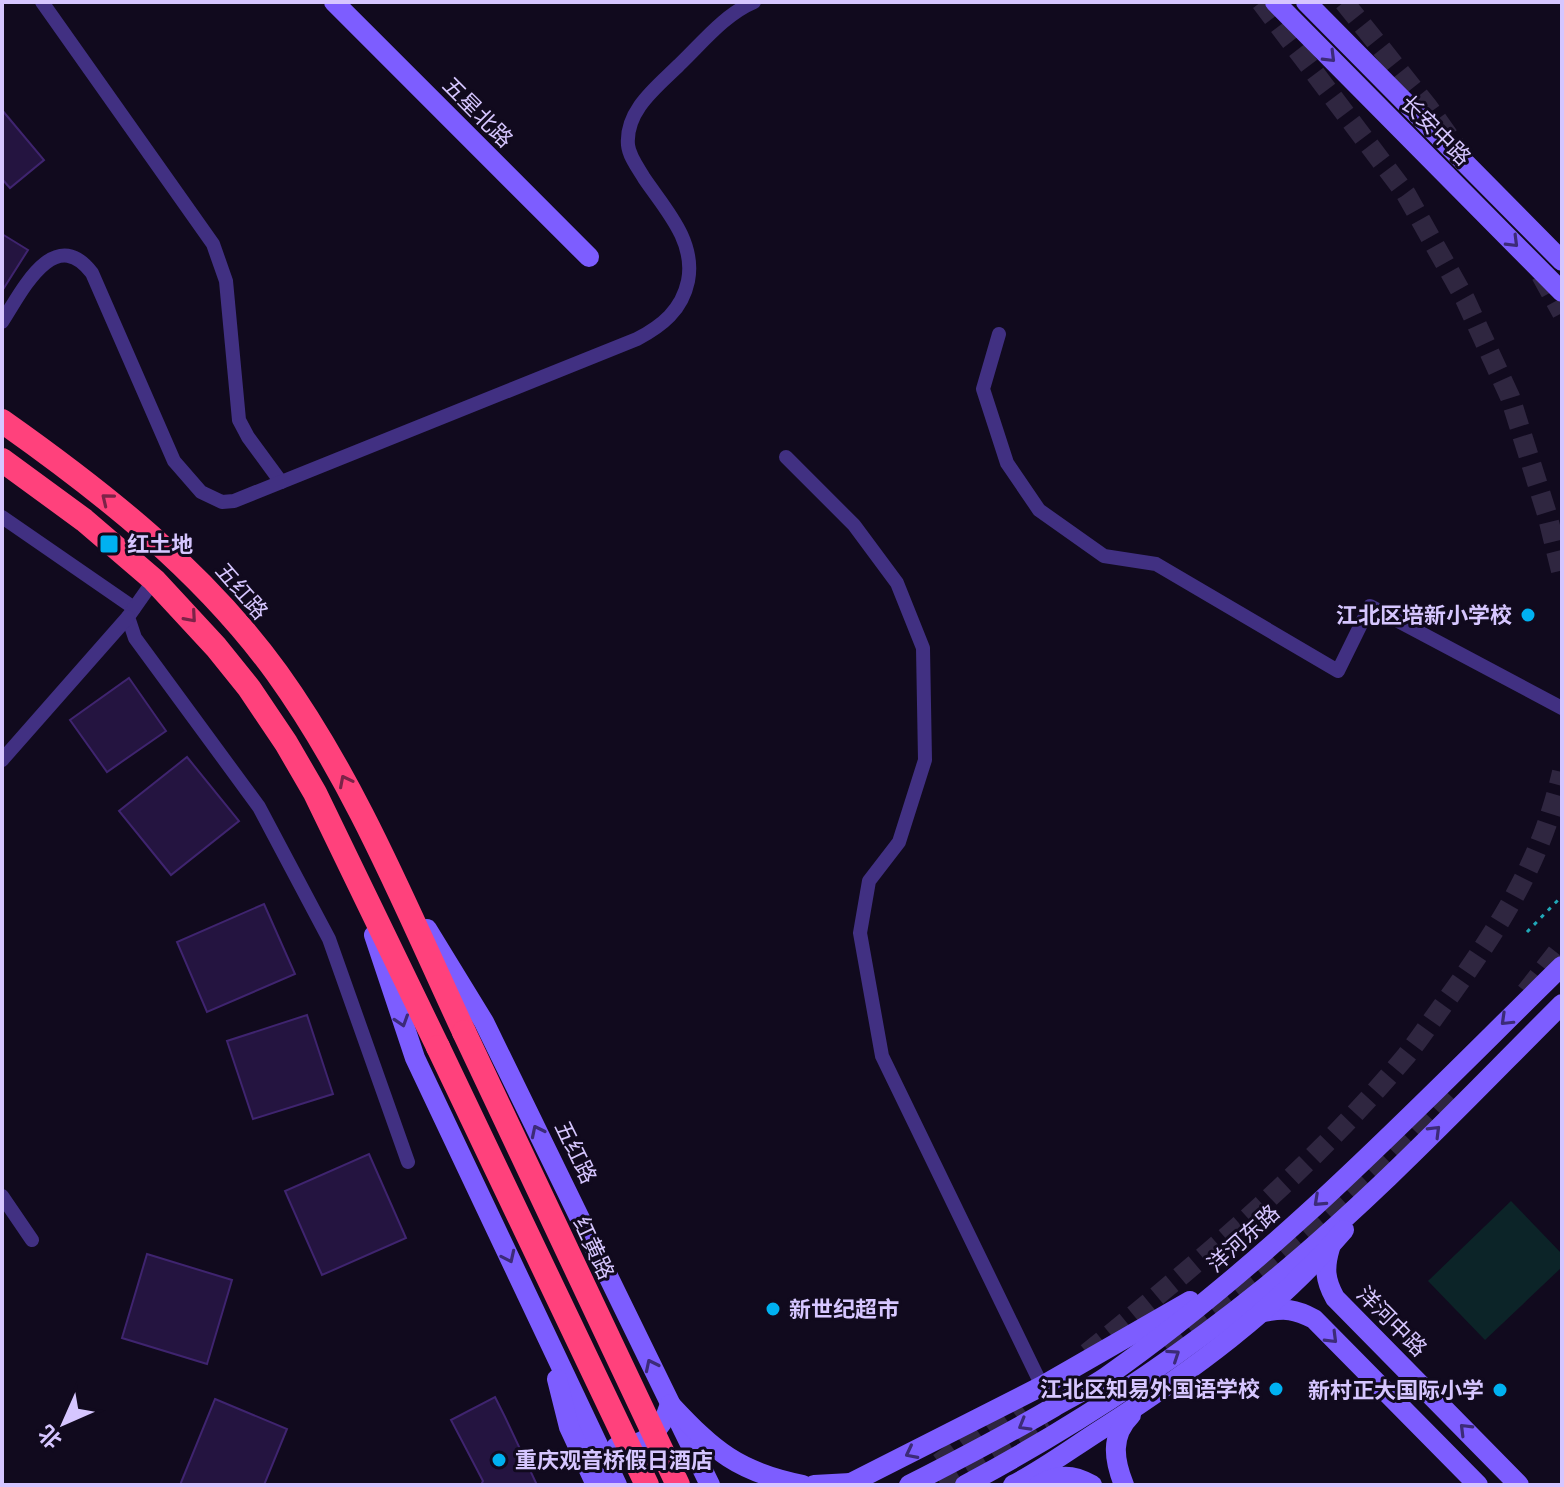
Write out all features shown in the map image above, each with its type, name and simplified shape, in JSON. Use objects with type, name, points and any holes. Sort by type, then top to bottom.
[{"type":"highway","name":"五红路","points":[[2,421],[153,536],[205,588],[275,671],[341,773],[464,1032]]},
{"type":"highway","points":[[2,460],[84,520],[176,600],[249,688],[300,768],[352,867],[647,1485]]},
{"type":"highway","name":"红黄路","points":[[464,1032],[678,1485]]},
{"type":"main road","name":"五星北路","points":[[334,2],[589,257]]},
{"type":"main road","name":"长安中路","points":[[1275,2],[1562,292]]},
{"type":"main road","name":"长安中路","points":[[1306,2],[1562,261]]},
{"type":"main road","name":"五红路","points":[[379,851],[484,1022],[710,1485]]},
{"type":"main road","points":[[352,867],[415,1058],[617,1485]]},
{"type":"main road","name":"洋河东路","points":[[909,1485],[1104,1379],[1187,1317],[1248,1266],[1379,1146],[1562,966]]},
{"type":"main road","points":[[965,1485],[1027,1451],[1114,1396],[1201,1337],[1266,1286],[1400,1166],[1562,1004]]},
{"type":"main road","points":[[1013,1485],[1143,1402],[1264,1312],[1330,1248],[1400,1166]]},
{"type":"main road","name":"洋河中路","points":[[1330,1248],[1325,1264],[1326,1281],[1335,1298],[1519,1485]]},
{"type":"main road","points":[[814,1485],[850,1484],[1042,1386],[1248,1266]]},
{"type":"main road","points":[[1264,1312],[1285,1308],[1314,1319],[1478,1485]]},
{"type":"main road","points":[[545,1332],[569,1427],[596,1485]]},
{"type":"main road","points":[[1124,1485],[1114,1450],[1123,1423],[1143,1402]]},
{"type":"main road","points":[[596,1440],[614,1447],[631,1447],[643,1442],[665,1421],[670,1404]]},
{"type":"main road","points":[[670,1404],[726,1458],[750,1471],[803,1485]]},
{"type":"main road","points":[[1039,1485],[1055,1476],[1073,1476],[1092,1485]]},
{"type":"street","points":[[42,2],[213,244],[226,281],[239,420],[281,482]]},
{"type":"street","points":[[2,322],[37,270],[46,262],[64,255],[80,260],[92,273],[174,461],[191,483],[211,499],[222,502],[234,501],[637,339],[656,329],[680,304],[686,288],[689,255],[684,237],[635,164],[628,145],[630,128],[636,111],[647,96],[726,20],[754,2]]},
{"type":"street","points":[[999,334],[983,389],[1007,463],[1039,510],[1104,556],[1156,564],[1338,671],[1370,606],[1562,708]]},
{"type":"street","points":[[786,457],[854,525],[897,583],[923,648],[925,760],[899,842],[869,881],[860,933],[882,1056],[1042,1386]]},
{"type":"street","points":[[2,517],[131,613],[135,638],[259,807],[329,939],[408,1162]]},
{"type":"street","points":[[2,760],[131,613],[154,580]]},
{"type":"street","points":[[2,1196],[32,1240]]},
{"type":"path","points":[[1527,932],[1562,897]]},
{"type":"green space","points":[[1511,1201],[1562,1254],[1562,1267],[1485,1340],[1428,1281]]},
{"type":"building","points":[[2,110],[44,160],[10,188],[2,179]]},
{"type":"building","points":[[2,234],[28,250],[2,291]]},
{"type":"building","points":[[129,678],[166,731],[107,772],[70,720]]},
{"type":"building","points":[[187,757],[239,821],[171,875],[119,811]]},
{"type":"building","points":[[264,904],[295,974],[207,1012],[177,942]]},
{"type":"building","points":[[307,1015],[333,1094],[253,1119],[227,1041]]},
{"type":"building","points":[[369,1154],[406,1238],[322,1275],[285,1191]]},
{"type":"building","points":[[147,1254],[232,1280],[207,1364],[122,1338]]},
{"type":"building","name":"重庆观音桥假日酒店","points":[[495,1397],[537,1485],[481,1485],[483,1481],[451,1420]]},
{"type":"building","points":[[215,1399],[287,1429],[264,1485],[180,1485]]},
{"type":"tunnel","points":[[1261,2],[1406,194],[1465,299],[1510,397],[1547,514],[1562,575]]},
{"type":"tunnel","points":[[1344,2],[1455,145]]},
{"type":"tunnel","points":[[1541,275],[1562,313]]},
{"type":"tunnel","points":[[1087,1353],[1171,1284],[1294,1175],[1406,1056],[1486,943],[1518,890],[1543,835],[1562,772]]},
{"type":"tunnel","points":[[1526,992],[1562,946]]},
{"type":"tunnel","points":[[1164,1345],[1240,1287],[1313,1225],[1450,1090]]},
{"type":"tunnel","points":[[939,1463],[1020,1404]]},
{"type":"tunnel","points":[[941,1485],[1047,1422]]},
{"type":"place","name":"红土地","points":[[109,544]]},
{"type":"place","name":"江北区培新小学校","points":[[1528,615]]},
{"type":"place","name":"新世纪超市","points":[[773,1309]]},
{"type":"place","name":"江北区知易外国语学校","points":[[1276,1389]]},
{"type":"place","name":"新村正大国际小学","points":[[1500,1390]]},
{"type":"place","name":"重庆观音桥假日酒店","points":[[499,1460]]}]
